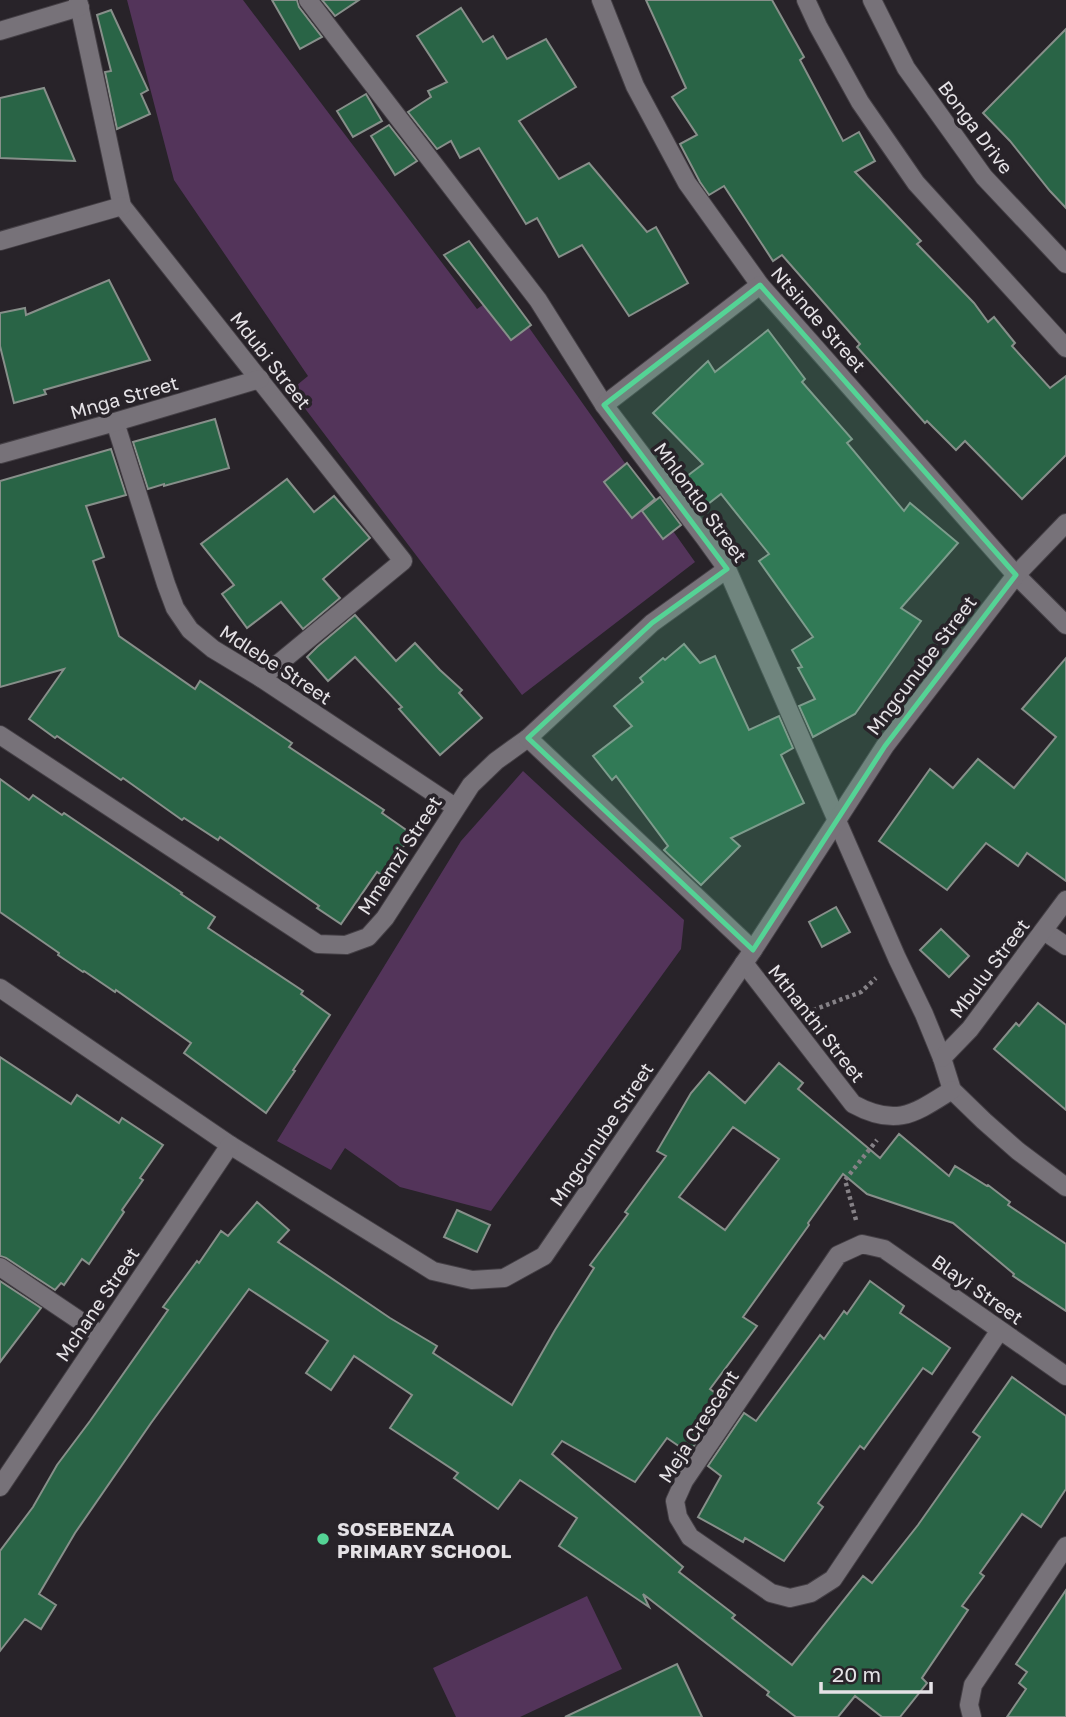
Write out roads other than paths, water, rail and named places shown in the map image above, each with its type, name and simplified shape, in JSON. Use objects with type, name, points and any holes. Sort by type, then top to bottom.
[{"type":"street","name":"Mhlontlo Street","points":[[308,0],[538,300],[604,405],[727,569],[924,1014],[952,1090]]},
{"type":"street","name":"Ntsinde Street","points":[[601,0],[635,86],[687,183],[760,285],[1016,575],[1066,625]]},
{"type":"street","points":[[806,0],[860,102],[916,183],[1066,348]]},
{"type":"street","name":"Bonga Drive","points":[[872,0],[906,68],[985,177],[1066,264]]},
{"type":"street","points":[[0,31],[79,3]]},
{"type":"street","name":"Mdubi Street","points":[[79,3],[122,206],[403,561],[261,678]]},
{"type":"street","points":[[0,241],[122,206]]},
{"type":"street","points":[[604,405],[760,285]]},
{"type":"street","name":"Mnga Street","points":[[0,454],[260,379]]},
{"type":"street","name":"Mdlebe Street","points":[[115,422],[166,584],[175,608],[191,630],[213,649],[455,807]]},
{"type":"street","name":"Mngcunube Street","points":[[0,988],[230,1145],[433,1271],[472,1280],[503,1278],[544,1256],[748,956],[885,746],[1016,575],[1066,523]]},
{"type":"street","name":"Mmemzi Street","points":[[0,735],[318,944],[346,945],[368,937],[385,918],[471,785],[496,761],[528,737],[652,623],[727,569]]},
{"type":"street","name":"Mthanthi Street","points":[[528,737],[748,956],[788,1020],[853,1104],[867,1112],[894,1117],[917,1112],[952,1090]]},
{"type":"street","name":"Mbulu Street","points":[[942,1058],[970,1029],[1066,900]]},
{"type":"street","points":[[1044,931],[1066,946]]},
{"type":"street","points":[[952,1090],[1009,1144],[1066,1187]]},
{"type":"street","name":"Mchane Street","points":[[0,1487],[230,1145]]},
{"type":"street","name":"Blayi Street","points":[[862,1244],[884,1249],[1066,1376]]},
{"type":"street","name":"Meja Crescent","points":[[862,1244],[838,1255],[684,1481],[675,1501],[678,1517],[690,1537],[771,1593],[790,1598],[811,1593],[833,1579],[1000,1330]]},
{"type":"street","points":[[0,1267],[102,1335]]},
{"type":"street","points":[[972,1717],[969,1705],[973,1685],[1066,1545]]},
{"type":"place","name":"SOSEBENZA PRIMARY SCHOOL","points":[[323,1539]]}]
